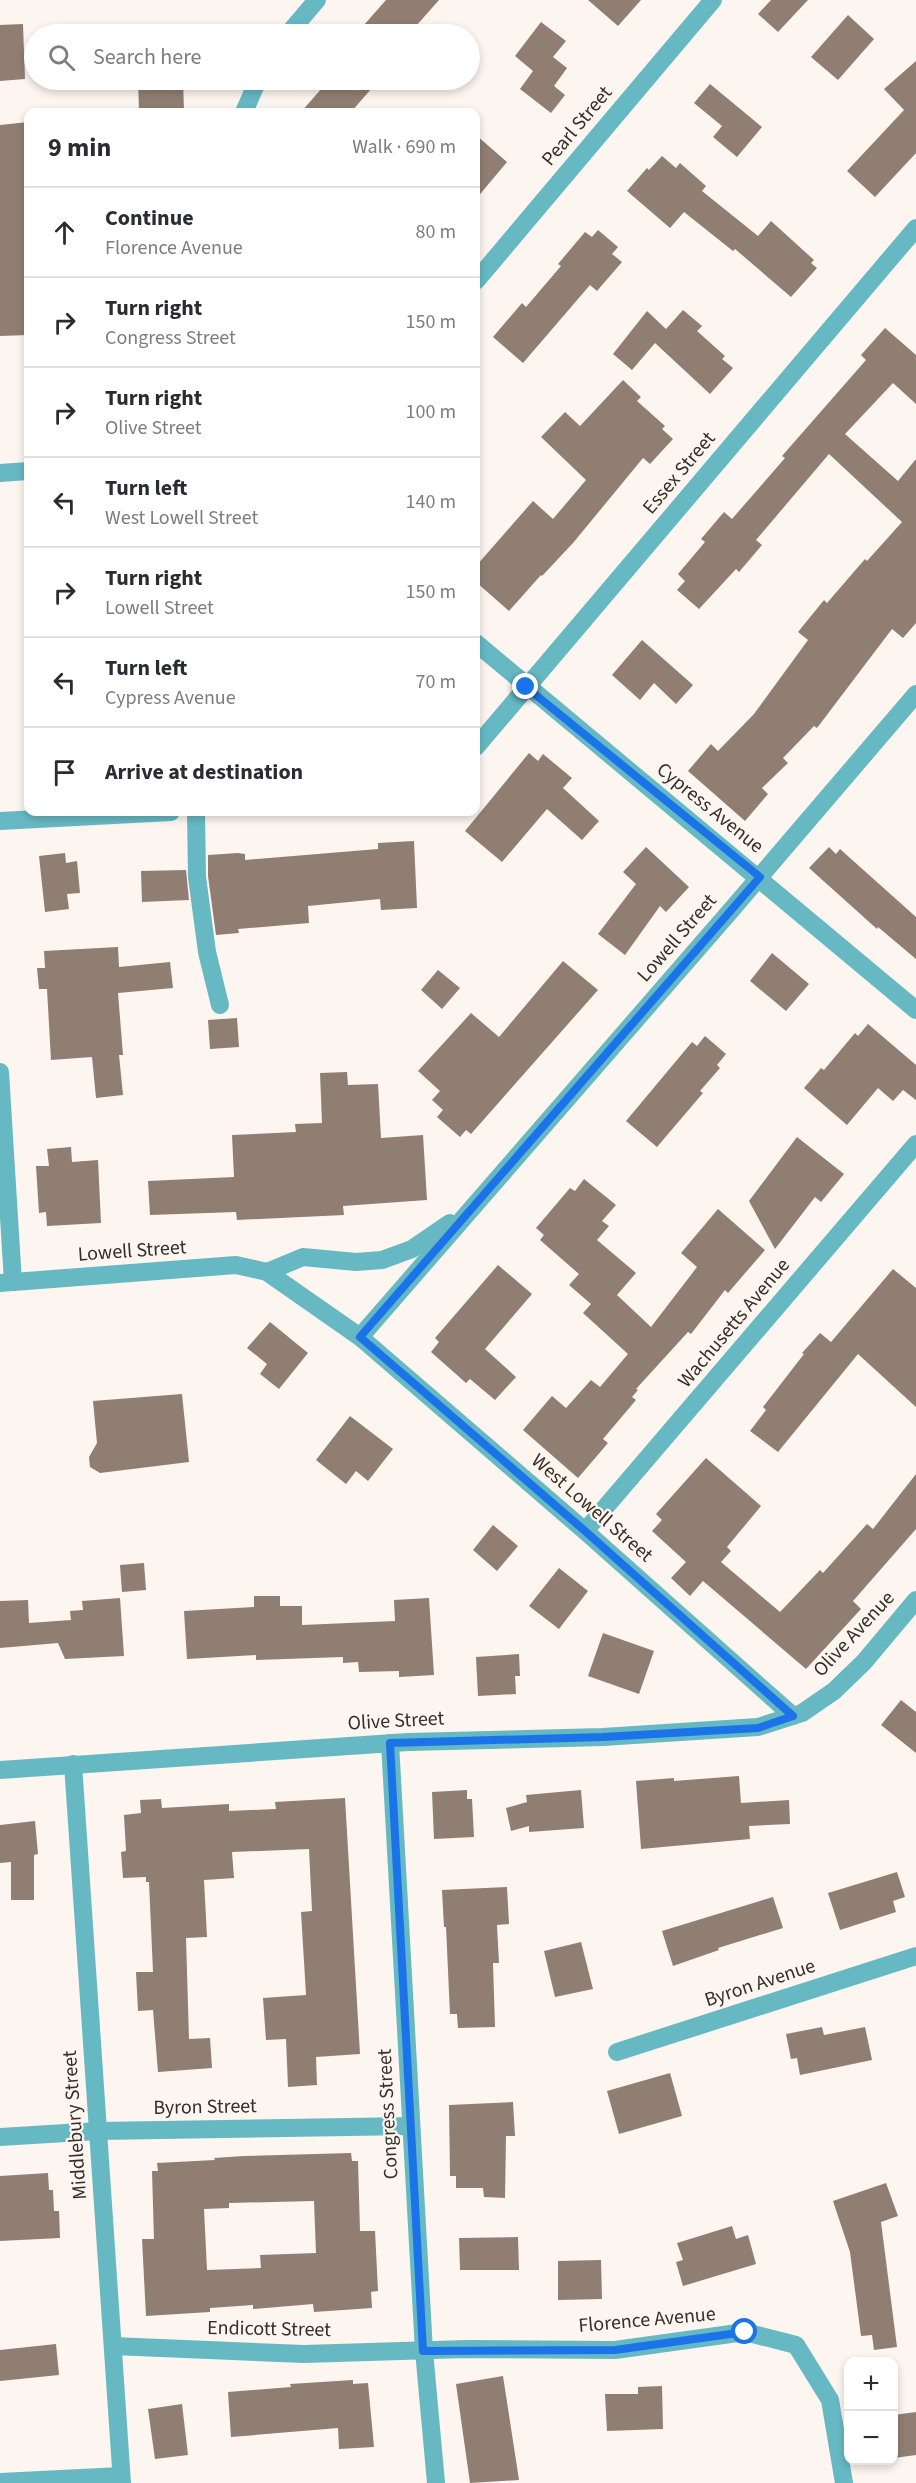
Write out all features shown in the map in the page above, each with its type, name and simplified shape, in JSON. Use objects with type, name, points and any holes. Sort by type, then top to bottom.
[{"type":"street","points":[[297,24],[317,0]]},
{"type":"street","name":"Pearl Street","points":[[480,276],[713,0]]},
{"type":"street","points":[[246,108],[254,90]]},
{"type":"street","name":"Essex Street","points":[[480,742],[916,228]]},
{"type":"street","points":[[0,473],[24,471]]},
{"type":"street","name":"Cypress Avenue","points":[[480,647],[526,687],[760,877],[916,1010]]},
{"type":"street","name":"Lowell Street","points":[[7,1282],[236,1265],[267,1272],[360,1337],[916,694]]},
{"type":"street","points":[[0,821],[95,816]]},
{"type":"street","points":[[196,816],[197,877],[207,952],[220,1005]]},
{"type":"street","points":[[0,1072],[7,1282]]},
{"type":"street","name":"Wachusetts Avenue","points":[[585,1531],[916,1144]]},
{"type":"street","name":"Lowell Street","points":[[267,1272],[303,1257],[356,1262],[382,1260],[411,1249],[469,1210]]},
{"type":"street","name":"West Lowell Street","points":[[360,1337],[585,1531],[793,1716]]},
{"type":"street","name":"Olive Avenue","points":[[793,1716],[802,1713],[834,1691],[864,1662],[916,1600]]},
{"type":"street","name":"Olive Street","points":[[0,1770],[390,1743],[603,1737],[758,1728],[793,1716]]},
{"type":"street","name":"Congress Street","points":[[390,1743],[423,2351],[436,2483]]},
{"type":"street","name":"Middlebury Street","points":[[73,1764],[122,2480]]},
{"type":"street","name":"Byron Avenue","points":[[617,2052],[916,1956]]},
{"type":"street","name":"Byron Street","points":[[0,2137],[98,2131],[411,2126]]},
{"type":"street","name":"Florence Avenue","points":[[423,2351],[615,2350],[745,2332],[796,2345],[830,2400],[844,2483]]},
{"type":"street","name":"Endicott Street","points":[[113,2346],[304,2354],[423,2351]]},
{"type":"street","points":[[0,2482],[122,2480]]},
{"type":"building","points":[[386,0],[439,0],[418,24],[365,24]]},
{"type":"building","points":[[588,0],[641,0],[618,26]]},
{"type":"building","points":[[771,0],[808,0],[778,32],[758,14]]},
{"type":"building","points":[[848,15],[874,39],[838,80],[811,57]]},
{"type":"building","points":[[541,22],[566,41],[553,57],[567,68],[554,86],[565,95],[551,113],[520,89],[533,71],[515,56]]},
{"type":"building","points":[[23,24],[24,79],[0,81],[0,25]]},
{"type":"building","points":[[916,61],[916,153],[875,197],[847,171],[904,110],[884,89]]},
{"type":"building","points":[[710,84],[762,127],[737,157],[713,137],[722,126],[694,103]]},
{"type":"building","points":[[138,90],[183,90],[184,108],[139,108]]},
{"type":"building","points":[[320,90],[370,90],[354,108],[304,108]]},
{"type":"building","points":[[24,122],[24,335],[0,336],[0,125]]},
{"type":"building","points":[[480,138],[507,162],[480,194]]},
{"type":"building","points":[[662,156],[676,168],[680,163],[706,186],[702,191],[758,236],[771,221],[814,260],[811,263],[817,268],[791,297],[735,249],[733,251],[684,212],[670,228],[627,191],[647,168],[649,170]]},
{"type":"building","points":[[598,230],[618,247],[612,254],[622,262],[597,291],[590,285],[523,363],[493,337],[522,303],[526,307],[561,266],[558,264],[585,232],[592,237]]},
{"type":"building","points":[[683,310],[702,326],[697,331],[725,356],[722,359],[733,368],[710,394],[655,343],[632,370],[613,354],[647,311],[666,329]]},
{"type":"building","points":[[885,328],[916,355],[916,404],[893,383],[845,434],[898,481],[916,459],[916,623],[903,638],[892,629],[817,728],[814,726],[783,758],[788,763],[762,788],[768,794],[745,821],[688,771],[711,744],[718,751],[754,714],[808,640],[798,632],[824,600],[827,603],[865,559],[867,561],[902,522],[829,454],[756,540],[762,545],[739,572],[736,569],[699,609],[677,590],[685,581],[678,574],[705,542],[701,539],[724,512],[732,519],[785,458],[782,456],[866,360],[861,355]]},
{"type":"building","points":[[623,380],[641,397],[637,401],[665,426],[662,429],[673,439],[650,464],[643,458],[573,543],[509,611],[480,586],[480,561],[533,501],[553,519],[586,480],[541,437],[565,412],[580,426]]},
{"type":"building","points":[[642,640],[693,685],[676,704],[654,683],[640,700],[612,675]]},
{"type":"building","points":[[529,753],[538,761],[543,754],[572,778],[563,788],[599,821],[582,840],[547,809],[502,862],[465,831],[477,816],[480,816],[480,813]]},
{"type":"building","points":[[414,841],[417,908],[381,910],[380,899],[308,906],[309,923],[238,929],[239,933],[216,935],[208,876],[208,855],[238,853],[245,854],[245,860],[378,849],[378,843]]},
{"type":"building","points":[[646,847],[689,887],[666,912],[660,906],[625,955],[598,934],[636,884],[623,872]]},
{"type":"building","points":[[829,847],[836,854],[840,849],[916,917],[916,959],[878,927],[877,929],[809,868]]},
{"type":"building","points":[[65,853],[66,863],[77,861],[80,893],[67,894],[69,909],[45,912],[39,856]]},
{"type":"building","points":[[186,870],[189,900],[142,902],[141,871]]},
{"type":"building","points":[[118,947],[119,967],[170,962],[173,988],[118,993],[123,1055],[119,1055],[123,1095],[96,1098],[92,1057],[51,1060],[47,989],[39,989],[37,968],[45,968],[44,951]]},
{"type":"building","points":[[772,953],[809,984],[786,1011],[750,981]]},
{"type":"building","points":[[563,961],[598,990],[471,1134],[466,1130],[460,1137],[437,1117],[443,1110],[432,1100],[440,1091],[418,1071],[471,1013],[499,1037]]},
{"type":"building","points":[[438,970],[460,988],[442,1009],[421,990]]},
{"type":"building","points":[[237,1018],[239,1047],[210,1049],[208,1020]]},
{"type":"building","points":[[868,1024],[916,1065],[916,1100],[903,1090],[893,1101],[878,1088],[847,1125],[804,1088],[821,1068],[824,1070],[855,1033],[858,1036]]},
{"type":"building","points":[[705,1036],[726,1054],[717,1065],[720,1068],[700,1091],[703,1093],[657,1147],[626,1121],[692,1042],[697,1046]]},
{"type":"building","points":[[347,1072],[348,1085],[378,1084],[381,1138],[423,1135],[427,1200],[343,1206],[344,1215],[237,1220],[236,1212],[150,1215],[148,1181],[234,1177],[232,1135],[296,1132],[295,1124],[322,1123],[320,1073]]},
{"type":"building","points":[[797,1137],[844,1174],[821,1202],[815,1197],[775,1249],[749,1201]]},
{"type":"building","points":[[71,1147],[72,1162],[98,1160],[101,1223],[47,1226],[46,1212],[39,1213],[36,1166],[49,1166],[47,1149]]},
{"type":"building","points":[[584,1179],[616,1205],[602,1221],[609,1226],[597,1240],[636,1273],[617,1295],[651,1327],[697,1267],[681,1253],[718,1209],[765,1250],[728,1293],[725,1290],[691,1334],[688,1332],[636,1389],[638,1390],[632,1397],[636,1400],[603,1439],[608,1443],[578,1478],[523,1430],[552,1396],[566,1408],[591,1380],[600,1387],[628,1354],[583,1313],[591,1304],[569,1285],[579,1274],[540,1240],[544,1235],[536,1228],[570,1188],[575,1191]]},
{"type":"building","points":[[498,1265],[532,1294],[485,1349],[516,1377],[495,1400],[470,1379],[466,1383],[431,1352],[439,1342],[435,1338]]},
{"type":"building","points":[[893,1269],[916,1288],[916,1407],[858,1354],[778,1452],[750,1431],[766,1410],[763,1407],[804,1354],[802,1353],[820,1333],[831,1342]]},
{"type":"building","points":[[270,1322],[308,1353],[279,1389],[260,1374],[267,1364],[247,1348]]},
{"type":"building","points":[[182,1394],[189,1462],[100,1473],[90,1467],[89,1457],[97,1443],[93,1401]]},
{"type":"building","points":[[350,1416],[393,1449],[368,1481],[356,1471],[346,1484],[316,1460]]},
{"type":"building","points":[[706,1458],[761,1506],[727,1547],[731,1551],[721,1562],[780,1612],[820,1570],[823,1573],[867,1524],[873,1529],[916,1474],[916,1529],[853,1601],[861,1609],[806,1669],[703,1581],[690,1596],[671,1578],[686,1562],[652,1531],[662,1520],[656,1514]]},
{"type":"building","points":[[493,1525],[518,1546],[497,1571],[473,1550]]},
{"type":"building","points":[[144,1563],[146,1590],[122,1592],[120,1565]]},
{"type":"building","points":[[559,1568],[588,1591],[559,1629],[529,1606]]},
{"type":"building","points":[[254,1596],[280,1596],[280,1606],[302,1606],[302,1625],[395,1621],[394,1600],[429,1598],[434,1675],[399,1677],[399,1671],[359,1672],[358,1662],[343,1663],[343,1657],[256,1660],[256,1655],[187,1659],[184,1611],[254,1607]]},
{"type":"building","points":[[120,1598],[124,1656],[65,1659],[58,1643],[0,1648],[0,1601],[28,1600],[29,1623],[71,1620],[70,1611],[83,1610],[82,1601]]},
{"type":"building","points":[[603,1633],[654,1651],[639,1694],[588,1676]]},
{"type":"building","points":[[519,1654],[520,1676],[515,1676],[516,1694],[478,1696],[476,1657]]},
{"type":"building","points":[[901,1700],[916,1712],[916,1753],[881,1725]]},
{"type":"building","points":[[739,1776],[741,1803],[789,1800],[790,1824],[749,1826],[750,1839],[641,1849],[636,1781],[674,1778],[674,1781]]},
{"type":"building","points":[[467,1790],[467,1799],[472,1799],[474,1837],[434,1839],[432,1792]]},
{"type":"building","points":[[581,1790],[584,1828],[529,1832],[529,1826],[511,1831],[506,1808],[527,1802],[526,1795]]},
{"type":"building","points":[[345,1798],[360,2054],[316,2057],[317,2085],[288,2087],[286,2039],[266,2040],[263,1998],[306,1995],[301,1912],[312,1911],[309,1849],[232,1852],[234,1878],[204,1880],[207,1937],[186,1938],[189,2039],[210,2038],[212,2068],[158,2072],[153,2010],[138,2011],[136,1972],[153,1972],[149,1882],[146,1882],[146,1877],[123,1878],[121,1852],[126,1851],[124,1815],[141,1813],[140,1800],[161,1799],[162,1808],[229,1804],[229,1811],[276,1809],[275,1802]]},
{"type":"building","points":[[35,1821],[38,1854],[34,1855],[34,1900],[11,1900],[11,1862],[0,1863],[0,1825]]},
{"type":"building","points":[[897,1872],[905,1897],[893,1901],[896,1912],[840,1930],[828,1893]]},
{"type":"building","points":[[507,1887],[509,1924],[497,1925],[499,1963],[493,1963],[495,2027],[458,2028],[457,2014],[450,2014],[442,1890]]},
{"type":"building","points":[[773,1897],[783,1928],[718,1948],[719,1950],[673,1966],[662,1931]]},
{"type":"building","points":[[581,1942],[593,1989],[555,1997],[544,1951]]},
{"type":"building","points":[[822,2027],[824,2035],[865,2027],[872,2060],[800,2075],[797,2058],[791,2059],[786,2034]]},
{"type":"building","points":[[670,2073],[682,2116],[619,2134],[607,2091]]},
{"type":"building","points":[[513,2102],[515,2136],[506,2136],[505,2198],[484,2197],[483,2188],[456,2188],[456,2176],[450,2176],[449,2105]]},
{"type":"building","points":[[351,2153],[352,2161],[358,2161],[360,2231],[375,2231],[378,2291],[371,2292],[372,2308],[314,2312],[313,2304],[253,2309],[253,2305],[210,2308],[210,2312],[146,2316],[142,2239],[154,2239],[152,2171],[158,2171],[157,2163],[244,2156]],"holes":[[[314,2201],[316,2253],[260,2255],[261,2268],[207,2270],[204,2209],[229,2208],[229,2203]]]},
{"type":"building","points":[[48,2173],[49,2190],[53,2190],[54,2211],[59,2211],[60,2238],[0,2241],[0,2176]]},
{"type":"building","points":[[886,2183],[898,2216],[881,2222],[897,2347],[874,2350],[872,2335],[861,2336],[850,2252],[833,2201]]},
{"type":"building","points":[[732,2226],[736,2239],[748,2235],[756,2264],[683,2286],[676,2262],[683,2260],[677,2243]]},
{"type":"building","points":[[518,2237],[519,2270],[460,2270],[459,2238]]},
{"type":"building","points":[[601,2260],[602,2299],[558,2300],[558,2261]]},
{"type":"building","points":[[56,2344],[59,2375],[0,2381],[0,2350]]},
{"type":"building","points":[[503,2376],[519,2480],[470,2483],[456,2384]]},
{"type":"building","points":[[353,2380],[353,2384],[368,2383],[374,2447],[339,2449],[338,2428],[231,2437],[228,2392],[291,2387],[290,2384]]},
{"type":"building","points":[[662,2386],[663,2429],[607,2431],[605,2394],[638,2394],[638,2387]]},
{"type":"building","points":[[182,2404],[188,2455],[155,2459],[148,2409]]},
{"type":"building","points":[[916,2412],[916,2455],[898,2457],[898,2414]]},
{"type":"route","points":[[526,687],[760,877],[360,1337],[585,1531],[793,1716],[758,1728],[603,1737],[390,1743],[423,2351],[615,2350],[745,2332]]}]
